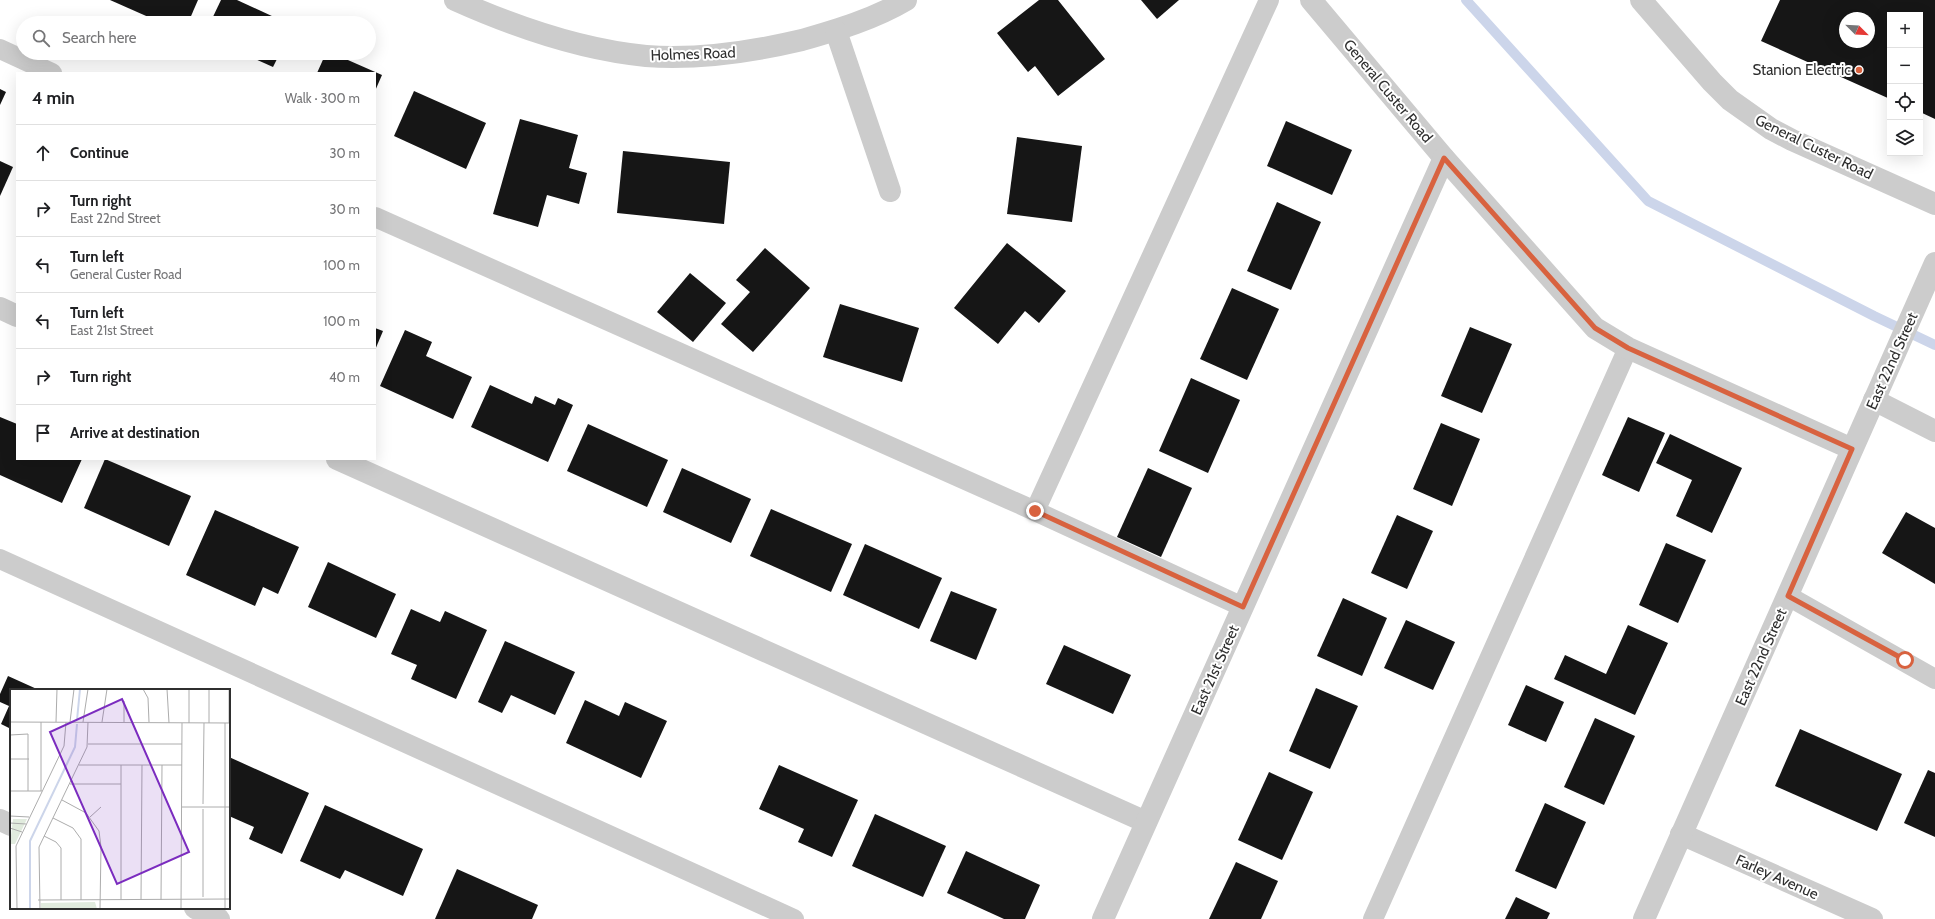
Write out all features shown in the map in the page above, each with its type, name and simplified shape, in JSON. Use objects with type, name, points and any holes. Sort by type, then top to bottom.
[{"type":"street","name":"Holmes Road","points":[[455,0],[532,31],[562,40],[646,56],[688,57],[764,49],[836,31],[906,0]]},
{"type":"street","name":"General Custer Road","points":[[1311,0],[1444,158],[1595,328],[1628,348],[1852,449]]},
{"type":"street","name":"General Custer Road","points":[[1641,0],[1712,82],[1730,100],[1750,115],[1771,129],[1792,140],[1935,204]]},
{"type":"street","points":[[836,31],[890,191]]},
{"type":"street","name":"East 21st Street","points":[[1103,919],[1444,158]]},
{"type":"street","name":"East 22nd Street","points":[[1644,919],[1934,265]]},
{"type":"street","points":[[0,308],[16,316]]},
{"type":"street","points":[[1876,395],[1935,431]]},
{"type":"street","points":[[339,460],[1146,822]]},
{"type":"street","points":[[0,820],[10,825]]},
{"type":"street","name":"Farley Avenue","points":[[1681,834],[1872,919]]},
{"type":"street","points":[[197,909],[219,919]]},
{"type":"lane","points":[[1035,511],[1269,0]]},
{"type":"lane","points":[[0,49],[16,56]]},
{"type":"lane","points":[[24,60],[50,72]]},
{"type":"lane","points":[[376,217],[1035,511],[1243,607]]},
{"type":"lane","points":[[1373,919],[1628,348]]},
{"type":"lane","points":[[0,559],[794,919]]},
{"type":"lane","points":[[1788,596],[1935,679]]},
{"type":"building","points":[[110,0],[198,0],[191,16],[146,16]]},
{"type":"building","points":[[221,0],[237,0],[272,16],[213,16]]},
{"type":"building","points":[[1039,0],[1058,0],[1105,59],[1058,96],[1035,66],[1028,72],[997,33]]},
{"type":"building","points":[[1141,0],[1179,0],[1157,19]]},
{"type":"building","name":"Stanion Electric","points":[[1780,0],[1935,0],[1935,119],[1923,113],[1923,12],[1887,12],[1887,98],[1761,41]]},
{"type":"building","points":[[258,60],[276,60],[273,67]]},
{"type":"building","points":[[323,60],[348,60],[375,72],[317,72]]},
{"type":"building","points":[[376,72],[382,75],[376,89]]},
{"type":"building","points":[[0,89],[6,92],[0,105]]},
{"type":"building","points":[[414,91],[486,123],[466,169],[394,136]]},
{"type":"building","points":[[520,119],[578,135],[569,168],[587,173],[579,204],[547,195],[538,227],[493,214]]},
{"type":"building","points":[[1286,121],[1352,150],[1332,195],[1267,166]]},
{"type":"building","points":[[1017,137],[1082,146],[1072,222],[1007,214]]},
{"type":"building","points":[[623,151],[730,162],[724,224],[617,213]]},
{"type":"building","points":[[0,161],[13,167],[0,196]]},
{"type":"building","points":[[1277,202],[1321,222],[1291,290],[1247,271]]},
{"type":"building","points":[[1007,243],[1066,291],[1039,323],[1025,311],[998,344],[954,308]]},
{"type":"building","points":[[765,248],[810,288],[753,352],[721,324],[750,292],[736,280]]},
{"type":"building","points":[[690,273],[726,303],[693,342],[657,312]]},
{"type":"building","points":[[1232,288],[1279,309],[1247,380],[1200,359]]},
{"type":"building","points":[[840,304],[919,328],[902,382],[823,357]]},
{"type":"building","points":[[1470,327],[1512,344],[1482,413],[1441,396]]},
{"type":"building","points":[[376,328],[383,331],[376,348]]},
{"type":"building","points":[[405,330],[432,342],[426,356],[472,377],[453,419],[380,386]]},
{"type":"building","points":[[1191,378],[1240,400],[1208,473],[1159,451]]},
{"type":"building","points":[[490,385],[532,404],[535,396],[555,405],[558,398],[573,405],[548,462],[471,427]]},
{"type":"building","points":[[0,417],[16,424],[16,460],[82,460],[62,503],[0,475]]},
{"type":"building","points":[[1628,417],[1665,433],[1639,492],[1602,475]]},
{"type":"building","points":[[1441,423],[1480,439],[1452,506],[1413,489]]},
{"type":"building","points":[[588,424],[668,460],[647,507],[567,471]]},
{"type":"building","points":[[1670,434],[1742,468],[1712,533],[1676,516],[1692,480],[1656,463]]},
{"type":"building","points":[[105,460],[191,496],[169,546],[84,508]]},
{"type":"building","points":[[682,468],[751,499],[731,543],[663,512]]},
{"type":"building","points":[[1148,468],[1192,488],[1161,557],[1117,537]]},
{"type":"building","points":[[771,509],[852,544],[831,592],[750,556]]},
{"type":"building","points":[[215,510],[299,547],[278,594],[263,587],[255,606],[186,575]]},
{"type":"building","points":[[1906,512],[1935,528],[1935,584],[1882,553]]},
{"type":"building","points":[[1397,515],[1433,531],[1407,589],[1371,573]]},
{"type":"building","points":[[1666,543],[1706,560],[1678,623],[1639,605]]},
{"type":"building","points":[[865,544],[942,578],[919,629],[843,595]]},
{"type":"building","points":[[328,562],[396,594],[376,638],[308,607]]},
{"type":"building","points":[[951,591],[997,609],[976,660],[930,641]]},
{"type":"building","points":[[1343,598],[1387,618],[1362,676],[1317,656]]},
{"type":"building","points":[[411,609],[440,622],[445,611],[487,630],[456,699],[411,679],[417,665],[391,654]]},
{"type":"building","points":[[1406,620],[1455,642],[1433,690],[1384,668]]},
{"type":"building","points":[[1628,625],[1668,643],[1635,715],[1554,679],[1565,655],[1606,674]]},
{"type":"building","points":[[505,641],[575,672],[555,715],[511,695],[502,713],[478,702]]},
{"type":"building","points":[[1064,645],[1131,675],[1113,714],[1046,684]]},
{"type":"building","points":[[8,676],[37,689],[10,689],[10,728],[1,724],[9,706],[0,702],[0,694]]},
{"type":"building","points":[[1526,685],[1564,702],[1546,742],[1508,725]]},
{"type":"building","points":[[1316,688],[1358,706],[1330,769],[1289,751]]},
{"type":"building","points":[[585,700],[619,716],[625,702],[667,721],[641,778],[566,743]]},
{"type":"building","points":[[1595,718],[1635,736],[1604,805],[1564,787]]},
{"type":"building","points":[[1800,729],[1902,774],[1877,831],[1775,786]]},
{"type":"building","points":[[230,757],[309,793],[282,854],[249,839],[254,827],[230,816]]},
{"type":"building","points":[[779,765],[858,800],[832,857],[798,842],[804,829],[759,809]]},
{"type":"building","points":[[1928,770],[1935,773],[1935,837],[1904,823]]},
{"type":"building","points":[[1269,772],[1313,792],[1282,860],[1238,840]]},
{"type":"building","points":[[1545,803],[1586,822],[1556,889],[1515,871]]},
{"type":"building","points":[[325,805],[423,849],[403,896],[345,870],[340,879],[300,861]]},
{"type":"building","points":[[875,814],[946,846],[923,897],[852,866]]},
{"type":"building","points":[[966,851],[1040,885],[1025,919],[1004,919],[947,893]]},
{"type":"building","points":[[1236,862],[1278,881],[1261,919],[1209,919]]},
{"type":"building","points":[[457,869],[538,905],[532,919],[435,919]]},
{"type":"building","points":[[1516,897],[1550,913],[1547,919],[1505,919]]},
{"type":"waterway","points":[[1466,0],[1648,201],[1874,316],[1935,345]]},
{"type":"place","name":"Stanion Electric","points":[[1859,70]]},
{"type":"route","points":[[1035,511],[1243,607],[1444,158],[1595,328],[1628,348],[1852,449],[1788,596],[1816,613],[1905,660]]}]
